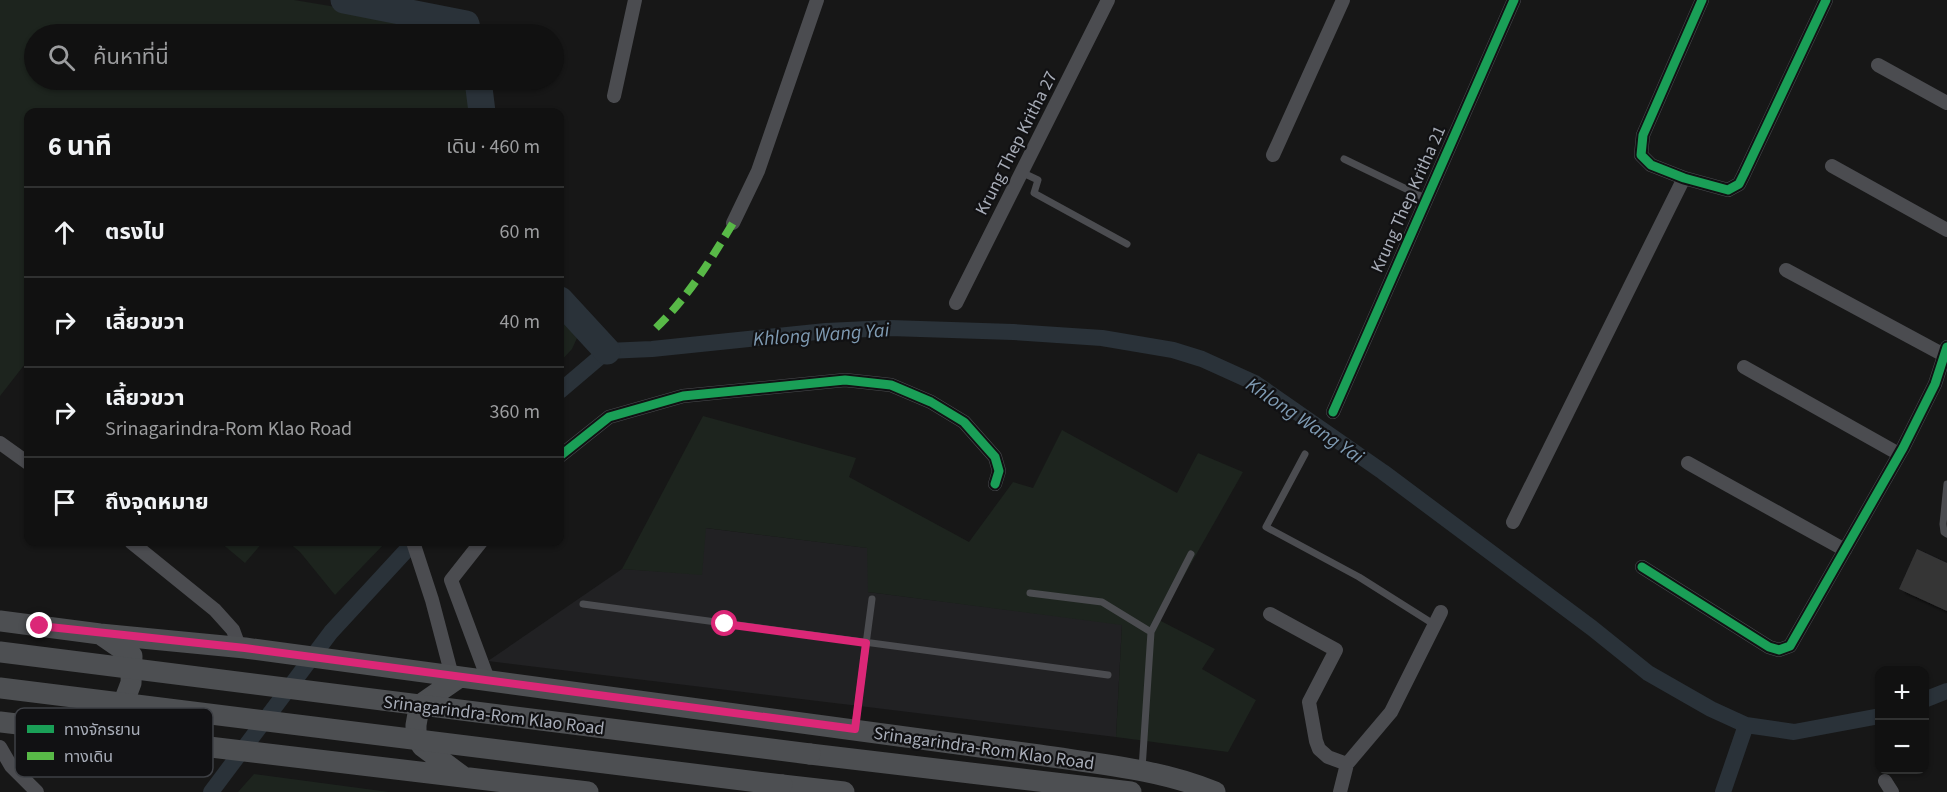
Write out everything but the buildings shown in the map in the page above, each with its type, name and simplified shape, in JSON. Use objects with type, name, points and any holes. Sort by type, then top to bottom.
[{"type":"main road","name":"Srinagarindra-Rom Klao Road","points":[[0,621],[100,634],[242,648],[855,729],[1142,771],[1193,783],[1215,792]]},
{"type":"main road","points":[[100,634],[132,656],[131,683],[122,708]]},
{"type":"main road","name":"Srinagarindra-Rom Klao Road","points":[[0,652],[1131,792]]},
{"type":"main road","points":[[456,677],[419,708],[416,735],[423,746],[462,777]]},
{"type":"main road","name":"Srinagarindra-Rom Klao Road","points":[[0,688],[163,708]]},
{"type":"main road","name":"Srinagarindra-Rom Klao Road","points":[[213,714],[844,792]]},
{"type":"main road","points":[[0,722],[15,723]]},
{"type":"main road","points":[[213,746],[462,777],[530,788],[588,792]]},
{"type":"street","points":[[614,96],[635,0]]},
{"type":"street","points":[[733,223],[758,171],[817,0]]},
{"type":"street","name":"Krung Thep Kritha 27","points":[[956,303],[1108,0]]},
{"type":"street","points":[[1273,155],[1343,0]]},
{"type":"street","name":"Krung Thep Kritha 21","points":[[1333,412],[1514,0]]},
{"type":"street","points":[[1702,0],[1643,135],[1641,155],[1651,165],[1684,178],[1728,190],[1739,183],[1826,0]]},
{"type":"street","points":[[1878,65],[1947,103]]},
{"type":"street","points":[[1832,166],[1947,230]]},
{"type":"street","points":[[1513,522],[1684,178]]},
{"type":"street","points":[[1642,567],[1769,647],[1783,650],[1793,642],[1899,454],[1935,384],[1946,351],[1786,270]]},
{"type":"street","points":[[1744,367],[1899,454]]},
{"type":"street","points":[[564,453],[609,417],[683,396],[845,380],[891,385],[931,402],[964,422],[995,457],[999,471],[995,484]]},
{"type":"street","points":[[0,444],[24,460]]},
{"type":"street","points":[[1688,463],[1845,550]]},
{"type":"street","points":[[136,546],[215,610],[233,630],[242,648]]},
{"type":"street","points":[[414,546],[456,677]]},
{"type":"street","points":[[478,546],[452,580],[489,682]]},
{"type":"street","points":[[1340,792],[1347,764],[1391,712],[1441,612]]},
{"type":"street","points":[[1270,614],[1336,650],[1309,702],[1319,749],[1328,757],[1347,764]]},
{"type":"street","points":[[0,747],[15,770]]},
{"type":"street","points":[[22,777],[38,792]]},
{"type":"lane","points":[[1344,159],[1426,199]]},
{"type":"lane","points":[[1021,172],[1038,180],[1034,193],[1127,244]]},
{"type":"lane","points":[[1305,454],[1266,527],[1359,577],[1435,625]]},
{"type":"lane","points":[[1947,484],[1943,524],[1944,532],[1947,534]]},
{"type":"lane","points":[[1142,771],[1151,632],[1191,554]]},
{"type":"lane","points":[[1030,593],[1102,602],[1151,632]]},
{"type":"lane","points":[[855,729],[872,599]]},
{"type":"lane","points":[[583,604],[1108,675]]},
{"type":"shaded area","points":[[0,0],[294,0],[438,24],[24,24],[24,90],[468,90],[470,108],[24,108],[24,365],[0,396]]},
{"type":"shaded area","points":[[564,321],[577,338],[572,349],[564,358]]},
{"type":"shaded area","points":[[703,416],[856,458],[849,477],[969,542],[1013,482],[1033,488],[1062,430],[1177,493],[1198,453],[1243,472],[1159,620],[1215,649],[1202,669],[1256,700],[1228,752],[1116,737],[1122,625],[868,592],[867,548],[706,528],[702,575],[622,569]]},
{"type":"shaded area","points":[[705,528],[868,548],[868,592],[1122,624],[1116,737],[488,661],[622,569],[701,574]]},
{"type":"shaded area","points":[[225,546],[260,546],[245,563]]},
{"type":"shaded area","points":[[293,546],[382,546],[335,595]]},
{"type":"shaded area","points":[[254,774],[389,792],[238,792]]},
{"type":"waterway","points":[[344,0],[466,24]]},
{"type":"waterway","points":[[479,90],[482,108]]},
{"type":"waterway","points":[[564,304],[607,351]]},
{"type":"waterway","name":"Khlong Wang Yai","points":[[564,388],[607,351],[652,349],[826,331],[890,328],[1013,332],[1102,338],[1173,350],[1202,359],[1255,383],[1383,472],[1592,628],[1648,673],[1711,709],[1746,725],[1794,732],[1875,717]]},
{"type":"waterway","name":"Khlong Wang Yai","points":[[211,792],[331,632],[410,546]]},
{"type":"waterway","name":"Khlong Wang Yai","points":[[1929,698],[1947,691]]},
{"type":"waterway","points":[[1723,792],[1746,725]]},
{"type":"marked path","points":[[656,328],[688,291],[733,223]]},
{"type":"cycle path","points":[[1333,412],[1514,0]]},
{"type":"cycle path","points":[[1702,0],[1643,135],[1641,155],[1651,165],[1684,178],[1728,190],[1739,184],[1826,0]]},
{"type":"cycle path","points":[[1642,567],[1769,647],[1779,650],[1790,646],[1903,448],[1935,384],[1947,347]]},
{"type":"cycle path","points":[[564,453],[609,417],[683,396],[845,380],[891,385],[931,402],[964,422],[995,457],[999,471],[995,484]]},
{"type":"route","points":[[40,626],[245,648],[855,729],[866,643],[725,624]]}]
